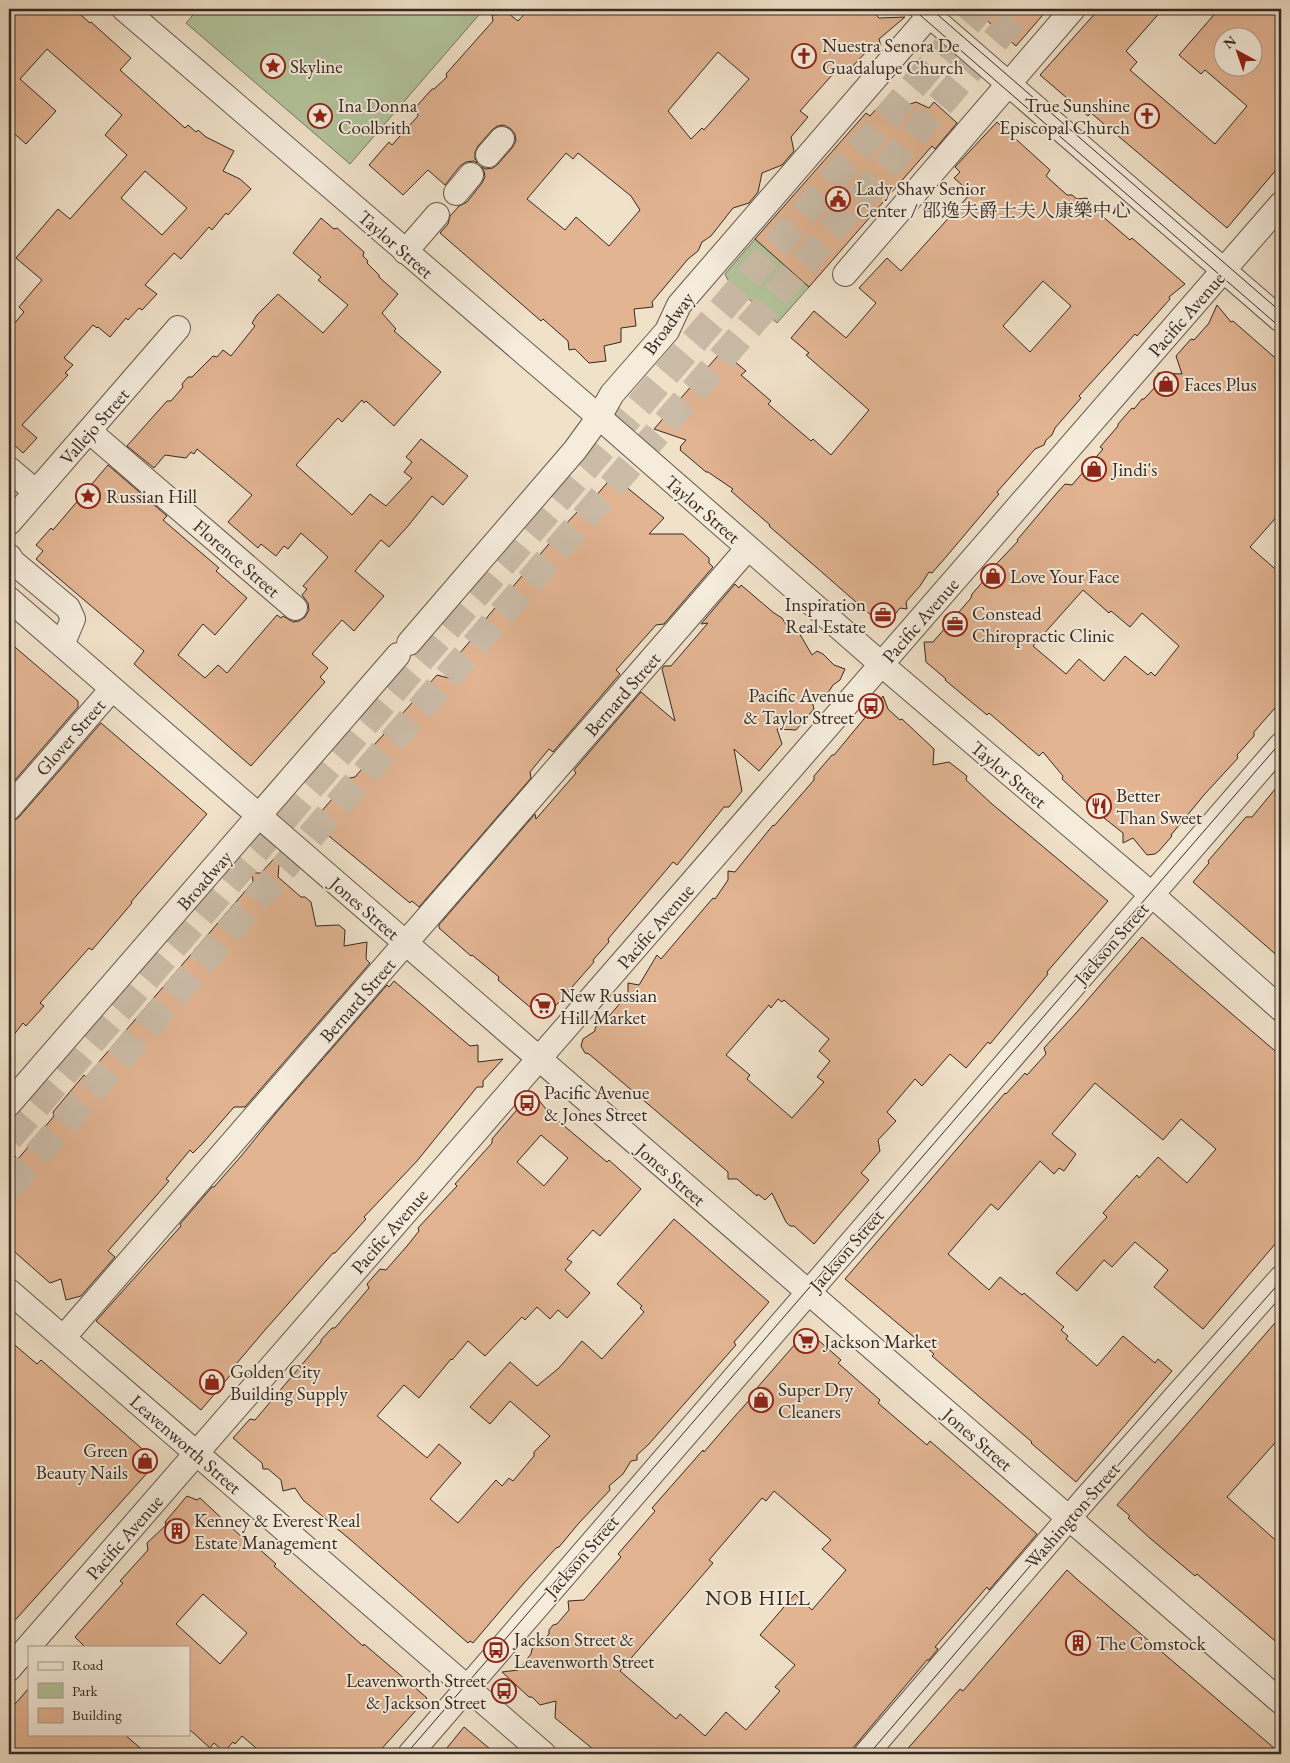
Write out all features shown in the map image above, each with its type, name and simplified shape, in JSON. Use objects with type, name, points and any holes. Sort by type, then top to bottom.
[{"type":"street","name":"Taylor Street","points":[[124,9],[599,417],[1281,1010]]},
{"type":"street","points":[[845,274],[1073,9]]},
{"type":"street","points":[[929,11],[1009,84],[1281,320]]},
{"type":"street","name":"Broadway","points":[[9,1104],[575,450],[599,417],[612,394],[667,332],[679,305],[929,11]]},
{"type":"street","name":"Pacific Avenue","points":[[29,1646],[1281,204]]},
{"type":"street","points":[[405,252],[437,215]]},
{"type":"street","name":"Vallejo Street","points":[[9,523],[178,328]]},
{"type":"street","name":"Florence Street","points":[[89,431],[295,608]]},
{"type":"street","points":[[9,469],[36,492]]},
{"type":"street","name":"Bernard Street","points":[[63,1338],[748,548]]},
{"type":"street","points":[[9,556],[13,562],[68,608],[73,619],[62,645]]},
{"type":"street","name":"Jones Street","points":[[9,599],[1281,1702]]},
{"type":"street","name":"Glover Street","points":[[9,808],[112,688]]},
{"type":"street","name":"Jackson Street","points":[[410,1754],[1281,745]]},
{"type":"street","name":"Washington Street","points":[[866,1754],[1281,1278]]},
{"type":"street","name":"Leavenworth Street","points":[[9,1291],[544,1754]]},
{"type":"street","name":"Pacific Avenue","points":[[9,1669],[28,1647]]},
{"type":"green space","points":[[198,9],[484,9],[350,164],[186,23]]},
{"type":"green space","points":[[755,239],[809,287],[777,323],[729,282],[725,274]]},
{"type":"building","points":[[9,9],[74,9],[131,58],[120,70],[185,128],[188,125],[196,132],[198,130],[206,137],[234,151],[223,171],[240,179],[251,189],[228,215],[226,213],[212,230],[209,227],[181,259],[174,253],[145,285],[157,294],[142,310],[139,308],[128,320],[126,318],[110,337],[93,325],[64,358],[73,365],[65,373],[68,375],[22,425],[37,438],[23,453],[9,440],[9,330],[24,312],[19,307],[42,280],[16,258],[58,209],[70,219],[127,155],[105,135],[122,115],[47,49],[20,79],[56,111],[26,144],[9,129]],"holes":[[[145,171],[187,208],[162,235],[121,198]]]},
{"type":"building","points":[[529,9],[871,9],[879,18],[905,17],[879,39],[881,46],[871,47],[849,70],[833,74],[800,111],[808,117],[791,137],[794,151],[782,165],[762,173],[758,192],[749,203],[733,208],[711,236],[702,242],[698,251],[688,259],[652,302],[653,307],[634,309],[636,326],[621,328],[621,342],[604,346],[606,361],[589,363],[575,349],[569,350],[568,341],[543,319],[541,321],[440,233],[448,224],[450,216],[459,206],[467,202],[482,183],[485,177],[481,167],[486,169],[493,168],[512,148],[516,141],[515,134],[511,129],[504,125],[497,126],[492,130],[475,152],[475,159],[478,163],[473,161],[466,162],[460,166],[445,185],[428,170],[403,195],[369,165],[389,142],[392,145],[418,116],[416,107],[432,89],[447,77],[446,74],[493,21],[492,15],[509,14],[518,21]],"holes":[[[718,52],[749,79],[704,130],[702,128],[691,139],[668,111]],[[566,153],[573,159],[578,153],[631,196],[640,210],[609,246],[576,217],[565,230],[527,199]]]},
{"type":"building","points":[[974,9],[1048,9],[1016,46]]},
{"type":"building","points":[[1099,9],[1163,9],[1126,51],[1137,62],[1130,70],[1215,144],[1247,106],[1214,78],[1262,78],[1262,28],[1212,28],[1212,76],[1205,70],[1201,74],[1179,55],[1219,9],[1281,9],[1281,164],[1227,228],[1091,113],[1088,116],[1040,75]]},
{"type":"building","name":"Lady Shaw Senior Center / 邵逸夫爵士夫人康樂中心","points":[[916,102],[929,108],[934,102],[957,123],[935,149],[932,146],[809,287],[755,239],[866,113],[870,116],[879,106],[884,110],[897,105],[905,106]]},
{"type":"building","points":[[997,122],[1050,170],[1046,176],[1067,195],[1072,195],[1077,199],[1087,198],[1091,204],[1099,209],[1101,215],[1130,240],[1132,238],[1185,284],[1169,297],[1170,299],[1137,336],[1135,334],[1079,396],[1081,398],[1055,428],[1044,445],[1035,449],[997,492],[999,494],[946,557],[932,573],[929,572],[906,602],[907,609],[900,608],[889,622],[880,623],[769,526],[731,491],[733,489],[706,472],[680,450],[680,447],[686,440],[654,429],[722,351],[746,371],[741,375],[771,401],[768,404],[811,441],[813,439],[831,455],[869,410],[806,355],[809,353],[791,338],[814,311],[846,338],[876,303],[859,288],[887,258],[901,271],[971,193],[954,178],[960,172],[955,167]],"holes":[[[1043,281],[1071,306],[1030,352],[1003,326]]]},
{"type":"building","points":[[321,218],[334,229],[337,228],[364,252],[363,256],[368,261],[367,263],[398,294],[382,313],[396,329],[394,331],[441,372],[394,426],[366,401],[364,403],[362,400],[342,422],[338,418],[296,465],[352,515],[370,494],[386,506],[412,478],[404,472],[412,462],[406,457],[421,439],[468,476],[443,505],[432,496],[389,547],[381,540],[355,571],[384,596],[354,631],[342,620],[312,654],[328,668],[320,677],[325,682],[251,766],[134,664],[144,651],[36,559],[43,551],[36,545],[51,528],[53,530],[108,465],[167,516],[163,520],[219,568],[216,571],[247,598],[215,635],[203,624],[178,655],[205,678],[218,665],[227,673],[277,615],[293,622],[305,617],[309,610],[308,603],[302,595],[307,589],[303,586],[328,557],[301,533],[288,549],[284,546],[276,556],[261,544],[258,548],[228,522],[252,495],[197,449],[194,454],[191,452],[186,458],[165,455],[154,468],[127,446],[167,401],[171,401],[183,387],[182,384],[188,377],[192,377],[213,356],[217,357],[223,350],[231,356],[255,326],[252,323],[257,315],[278,294],[323,333],[348,305],[318,280],[321,277],[293,253]]},
{"type":"building","points":[[1217,305],[1231,322],[1233,321],[1281,363],[1281,512],[1250,547],[1281,574],[1281,701],[1254,732],[1254,736],[1237,755],[1238,758],[1204,795],[1159,851],[1155,854],[1147,855],[1133,838],[1123,843],[1123,833],[1062,779],[1063,776],[1043,752],[1039,756],[989,713],[987,715],[926,662],[924,642],[933,642],[971,598],[972,594],[986,578],[985,576],[1018,541],[1056,494],[1065,484],[1072,485],[1103,449],[1100,447],[1118,424],[1158,384],[1158,373],[1182,374],[1176,356],[1209,323]],"holes":[[[1083,590],[1109,613],[1111,611],[1130,627],[1142,613],[1179,646],[1155,676],[1151,672],[1148,675],[1125,656],[1104,681],[1079,659],[1066,674],[1033,646]]]},
{"type":"building","points":[[613,476],[664,518],[649,534],[683,534],[709,558],[709,563],[713,567],[664,624],[656,625],[616,670],[620,674],[553,752],[549,749],[530,772],[531,778],[419,907],[412,901],[410,903],[312,822],[341,789],[340,785],[345,779],[355,777],[367,763],[366,754],[437,675],[460,681],[453,661],[564,526],[579,510],[582,512]]},
{"type":"building","points":[[735,584],[739,588],[741,585],[782,618],[787,626],[798,631],[812,655],[817,651],[834,665],[845,669],[840,680],[833,685],[826,696],[812,701],[814,709],[796,730],[777,729],[782,744],[759,771],[734,749],[742,791],[729,807],[724,807],[677,865],[673,862],[608,939],[609,942],[593,960],[594,962],[544,1019],[498,980],[499,977],[439,928],[439,925],[535,814],[536,819],[576,773],[574,770],[641,692],[675,721],[662,669],[664,666],[671,666],[708,623],[701,624]]},
{"type":"building","points":[[9,642],[78,701],[78,707],[9,787]]},
{"type":"building","points":[[883,696],[888,709],[900,720],[902,719],[934,749],[933,765],[949,762],[967,776],[966,780],[992,804],[1108,901],[1047,972],[1048,974],[990,1044],[988,1042],[966,1068],[950,1054],[922,1086],[915,1079],[887,1112],[896,1121],[878,1140],[880,1151],[861,1173],[869,1180],[814,1244],[794,1226],[790,1226],[786,1222],[772,1193],[765,1200],[758,1194],[757,1196],[737,1179],[728,1179],[728,1172],[589,1054],[585,1053],[581,1046],[583,1039],[595,1031],[600,1022],[604,1022],[628,994],[628,983],[639,985],[657,955],[661,959],[713,898],[715,899],[728,880],[728,871],[735,872],[773,825],[814,780],[814,776]],"holes":[[[778,999],[782,1002],[784,1000],[829,1039],[819,1051],[830,1061],[817,1077],[824,1082],[792,1118],[747,1079],[750,1075],[726,1055],[769,1005],[771,1008]]]},
{"type":"building","points":[[101,723],[207,814],[92,950],[89,948],[40,1003],[44,1006],[26,1026],[23,1023],[9,1041],[9,821],[14,821],[19,817]]},
{"type":"building","points":[[1281,782],[1281,959],[1193,882],[1209,863],[1208,861],[1246,817],[1252,817]]},
{"type":"building","points":[[280,852],[278,877],[301,897],[305,897],[311,902],[316,926],[339,925],[345,930],[344,946],[367,942],[366,959],[370,963],[245,1107],[234,1107],[193,1153],[190,1150],[166,1179],[169,1181],[108,1251],[115,1257],[81,1296],[66,1300],[61,1279],[50,1283],[9,1247],[9,1150],[18,1159],[54,1116],[53,1112],[84,1075],[86,1077],[253,882],[252,873],[261,873]]},
{"type":"building","points":[[1142,937],[1281,1056],[1281,1237],[1203,1329],[1154,1287],[1168,1270],[1135,1242],[1112,1267],[1104,1260],[1077,1291],[1056,1273],[1107,1217],[1103,1213],[1137,1175],[1139,1178],[1158,1157],[1187,1183],[1216,1149],[1181,1119],[1163,1140],[1095,1083],[1052,1134],[1076,1154],[1064,1171],[1059,1168],[1054,1174],[1040,1161],[998,1210],[991,1204],[948,1254],[989,1290],[1000,1277],[1022,1295],[1024,1293],[1064,1327],[1061,1330],[1068,1336],[1066,1339],[1097,1366],[1123,1336],[1155,1363],[1158,1359],[1172,1371],[1076,1482],[932,1356],[934,1354],[845,1279],[1005,1093],[1025,1073],[1027,1075],[1046,1054],[1044,1048]]},
{"type":"building","points":[[394,981],[470,1046],[478,1045],[478,1062],[503,1059],[483,1081],[483,1087],[477,1087],[417,1161],[364,1217],[366,1219],[333,1253],[265,1330],[231,1370],[233,1372],[201,1410],[96,1321],[181,1226],[180,1224],[242,1155],[387,985],[389,987]]},
{"type":"building","points":[[532,1092],[546,1109],[549,1109],[555,1115],[556,1119],[607,1162],[609,1160],[641,1189],[600,1236],[593,1230],[567,1259],[572,1262],[565,1270],[590,1293],[567,1318],[558,1310],[550,1319],[537,1307],[525,1320],[522,1317],[485,1356],[468,1341],[419,1398],[404,1385],[377,1416],[427,1458],[439,1444],[461,1463],[430,1499],[458,1523],[496,1480],[502,1486],[509,1478],[513,1481],[534,1456],[534,1452],[550,1436],[510,1401],[490,1424],[470,1407],[510,1362],[537,1386],[559,1368],[582,1341],[602,1359],[644,1312],[640,1308],[642,1306],[617,1284],[674,1219],[769,1302],[734,1342],[736,1345],[637,1455],[637,1460],[631,1461],[623,1474],[609,1486],[610,1490],[559,1547],[524,1583],[473,1643],[470,1641],[468,1643],[303,1500],[295,1488],[283,1491],[281,1480],[268,1469],[263,1469],[262,1463],[233,1438],[250,1419],[255,1420],[321,1340],[332,1328],[335,1328],[369,1288],[367,1284],[380,1269],[386,1270],[407,1246],[419,1231],[418,1228],[457,1186],[455,1184],[492,1143],[492,1139]],"holes":[[[541,1135],[568,1158],[544,1186],[517,1162]]]},
{"type":"building","points":[[1281,1316],[1281,1436],[1227,1497],[1281,1545],[1281,1646],[1197,1574],[1195,1576],[1151,1539],[1117,1505]]},
{"type":"building","points":[[810,1333],[841,1360],[838,1363],[880,1400],[878,1403],[927,1445],[930,1441],[1037,1534],[989,1590],[987,1587],[935,1647],[938,1649],[848,1754],[599,1754],[555,1718],[556,1701],[540,1705],[502,1672],[518,1670],[531,1654],[536,1644],[540,1644],[549,1634],[549,1630],[553,1625],[557,1624],[569,1610],[568,1601],[584,1600],[621,1557],[618,1554],[655,1511],[652,1508],[703,1450],[704,1452],[803,1335]],"holes":[[[774,1491],[831,1540],[822,1549],[846,1570],[812,1610],[795,1594],[760,1635],[795,1665],[775,1687],[780,1691],[746,1730],[726,1712],[705,1736],[680,1714],[676,1719],[620,1671],[713,1563],[709,1560],[762,1498],[766,1501]]]},
{"type":"building","points":[[9,1340],[37,1364],[41,1360],[157,1462],[9,1627]]},
{"type":"building","points":[[187,1496],[197,1500],[200,1498],[245,1540],[247,1538],[276,1564],[274,1566],[363,1646],[364,1644],[427,1698],[377,1754],[263,1754],[242,1736],[224,1752],[214,1743],[210,1748],[190,1730],[190,1646],[84,1646],[75,1637],[123,1583],[120,1581],[148,1550],[147,1543],[166,1525],[165,1522]],"holes":[[[203,1594],[247,1633],[220,1664],[176,1624]]]},
{"type":"building","name":"The Comstock","points":[[1067,1570],[1281,1754],[903,1754],[960,1689],[963,1691]]},
{"type":"building","points":[[28,1689],[28,1736],[126,1736],[147,1754],[9,1754],[9,1711]]},
{"type":"building","points":[[464,1727],[496,1754],[442,1754]]},
{"type":"tunnel","points":[[9,1138],[980,9]]},
{"type":"tunnel","points":[[9,1187],[1022,9]]},
{"type":"tram line","points":[[913,9],[1281,328]]},
{"type":"tram line","points":[[931,9],[1281,312]]},
{"type":"tram line","points":[[406,1754],[1281,742]]},
{"type":"tram line","points":[[869,1754],[1060,1531],[1281,1281]]},
{"type":"place","name":"Nuestra Senora De Guadalupe Church","points":[[804,56]]},
{"type":"place","name":"Skyline","points":[[273,66]]},
{"type":"place","name":"Ina Donna Coolbrith","points":[[320,116]]},
{"type":"place","name":"True Sunshine Episcopal Church","points":[[1147,116]]},
{"type":"place","name":"Lady Shaw Senior Center / 邵逸夫爵士夫人康樂中心","points":[[838,199]]},
{"type":"place","name":"Faces Plus","points":[[1166,384]]},
{"type":"place","name":"Jindi's","points":[[1094,469]]},
{"type":"place","name":"Russian Hill","points":[[88,496]]},
{"type":"place","name":"Love Your Face","points":[[993,576]]},
{"type":"place","name":"Inspiration Real Estate","points":[[883,615]]},
{"type":"place","name":"Constead Chiropractic Clinic","points":[[955,624]]},
{"type":"place","name":"Pacific Avenue & Taylor Street","points":[[871,706]]},
{"type":"place","name":"Better Than Sweet","points":[[1099,806]]},
{"type":"place","name":"New Russian Hill Market","points":[[543,1006]]},
{"type":"place","name":"Pacific Avenue & Jones Street","points":[[527,1103]]},
{"type":"place","name":"Jackson Market","points":[[806,1341]]},
{"type":"place","name":"Golden City Building Supply","points":[[212,1382]]},
{"type":"place","name":"Super Dry Cleaners","points":[[761,1400]]},
{"type":"place","name":"Green Beauty Nails","points":[[145,1461]]},
{"type":"place","name":"Kenney & Everest Real Estate Management","points":[[177,1531]]},
{"type":"place","name":"The Comstock","points":[[1078,1643]]},
{"type":"place","name":"Jackson Street & Leavenworth Street","points":[[496,1650]]},
{"type":"place","name":"Leavenworth Street & Jackson Street","points":[[504,1691]]},
{"type":"district","name":"NOB HILL","points":[[758,1598]]}]
